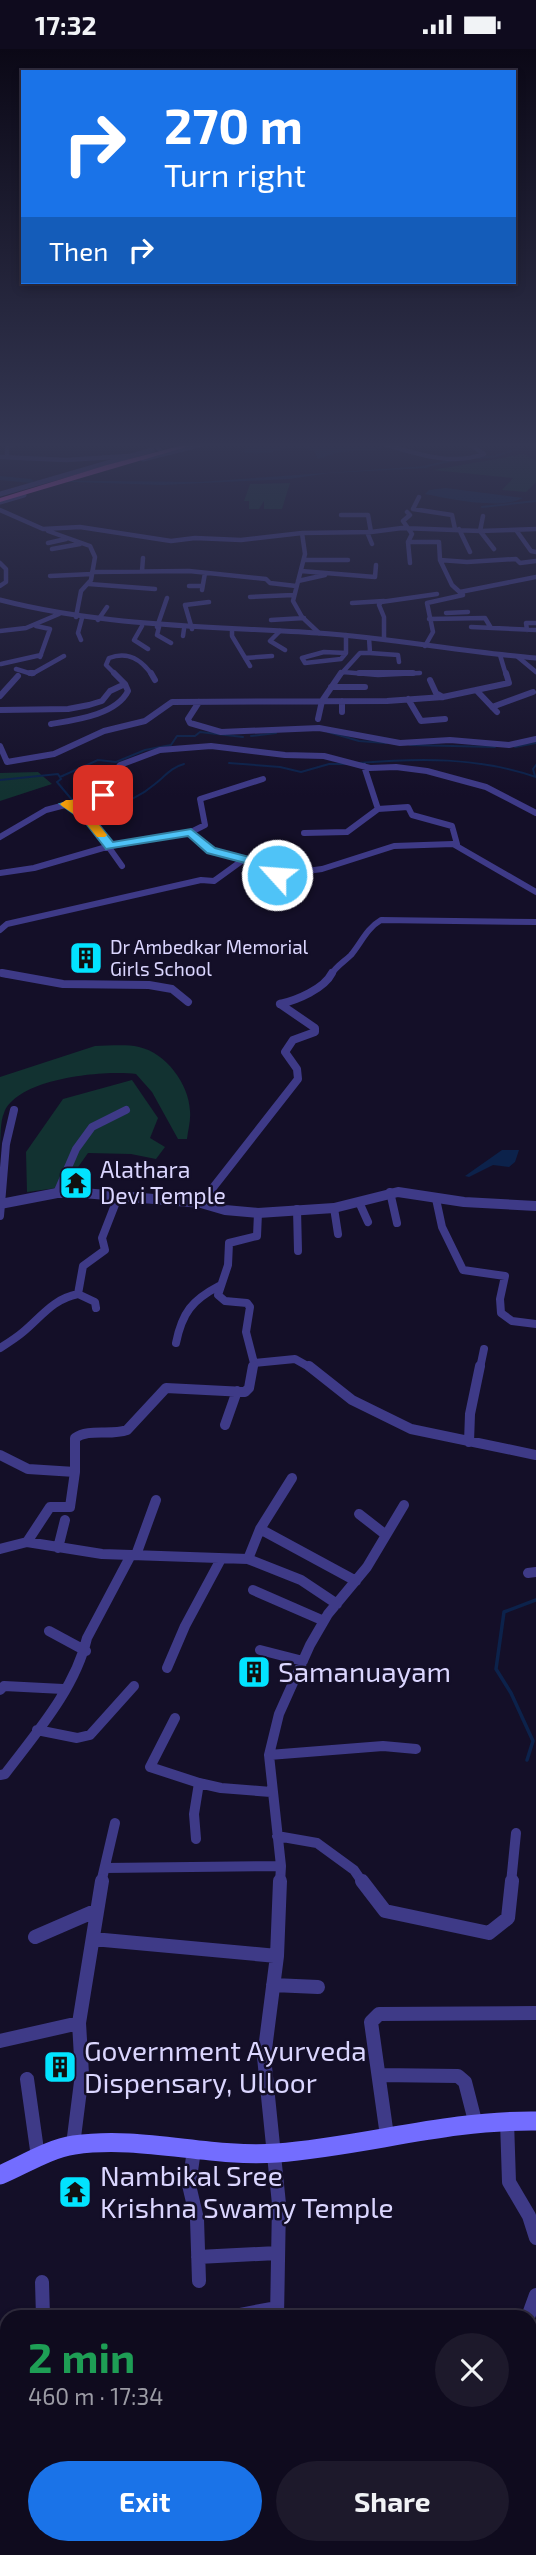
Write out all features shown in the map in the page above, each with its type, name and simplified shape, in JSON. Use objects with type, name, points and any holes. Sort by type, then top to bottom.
[{"type":"main road","points":[[0,2175],[73,2145],[132,2143],[223,2153],[275,2153],[475,2121],[536,2121]]},
{"type":"street","points":[[81,640],[78,633],[81,591],[89,583],[93,562]]},
{"type":"street","points":[[142,571],[143,562]]},
{"type":"street","points":[[303,562],[293,601],[304,618],[319,633]]},
{"type":"street","points":[[425,646],[433,632],[426,608],[430,601],[461,596],[442,562]]},
{"type":"street","points":[[503,564],[528,562]]},
{"type":"street","points":[[0,563],[6,569],[6,582],[0,586]]},
{"type":"street","points":[[301,571],[375,577],[376,565]]},
{"type":"street","points":[[50,576],[158,571],[297,583],[330,573]]},
{"type":"street","points":[[155,580],[158,571]]},
{"type":"street","points":[[188,586],[202,588],[205,573]]},
{"type":"street","points":[[238,584],[239,577]]},
{"type":"street","points":[[352,603],[459,591],[536,577]]},
{"type":"street","points":[[82,583],[155,589]]},
{"type":"street","points":[[250,597],[293,595]]},
{"type":"street","points":[[167,598],[157,635],[171,643]]},
{"type":"street","points":[[0,600],[59,614],[184,633],[192,629],[319,633],[536,658]]},
{"type":"street","points":[[384,601],[379,605],[384,617],[384,639]]},
{"type":"street","points":[[192,629],[185,605],[209,602]]},
{"type":"street","points":[[98,619],[107,607]]},
{"type":"street","points":[[428,617],[468,612]]},
{"type":"street","points":[[0,631],[34,625],[59,614]]},
{"type":"street","points":[[428,617],[485,618],[491,628]]},
{"type":"street","points":[[271,620],[304,618]]},
{"type":"street","points":[[527,630],[526,623],[536,623]]},
{"type":"street","points":[[34,625],[50,629],[42,654]]},
{"type":"street","points":[[142,626],[134,640],[148,649]]},
{"type":"street","points":[[471,627],[536,630]]},
{"type":"street","points":[[232,630],[232,636],[250,666]]},
{"type":"street","points":[[280,631],[270,641],[285,650]]},
{"type":"street","points":[[346,635],[346,653],[341,659],[305,663],[302,658],[324,652],[346,653]]},
{"type":"street","points":[[369,638],[370,653]]},
{"type":"street","points":[[318,719],[322,701],[335,681],[360,653],[398,655],[399,662]]},
{"type":"street","points":[[0,696],[17,673],[32,674],[64,656],[42,654],[1,664]]},
{"type":"street","points":[[500,655],[509,683],[520,696]]},
{"type":"street","points":[[51,724],[93,717],[125,697],[128,691],[125,684],[106,665],[112,656],[134,657],[150,670],[155,680]]},
{"type":"street","points":[[246,658],[272,656]]},
{"type":"street","points":[[518,657],[536,671]]},
{"type":"street","points":[[343,672],[377,675],[420,673]]},
{"type":"street","points":[[322,680],[335,681]]},
{"type":"street","points":[[430,680],[436,693],[443,697]]},
{"type":"street","points":[[7,762],[54,754],[104,731],[145,721],[168,703],[443,697],[509,683]]},
{"type":"street","points":[[0,710],[68,709],[89,705],[102,701],[110,691],[125,684]]},
{"type":"street","points":[[331,687],[365,687]]},
{"type":"street","points":[[477,691],[495,710],[533,692]]},
{"type":"street","points":[[408,699],[421,721],[444,719]]},
{"type":"street","points":[[342,701],[342,712]]},
{"type":"street","points":[[199,702],[188,719],[194,727],[207,730],[245,733],[319,728],[400,743],[465,741],[514,745],[536,739]]},
{"type":"street","points":[[462,731],[465,741]]},
{"type":"street","points":[[238,748],[245,740],[245,733]]},
{"type":"street","points":[[0,746],[4,760],[11,766],[17,766]]},
{"type":"street","points":[[0,837],[13,832],[38,814],[103,795],[108,780],[118,767],[160,750],[196,746],[324,756],[370,768],[405,768],[451,777],[486,787],[536,813]]},
{"type":"street","points":[[364,766],[378,809]]},
{"type":"street","points":[[0,873],[34,868],[110,846],[191,832],[205,825],[200,799],[263,779]]},
{"type":"street","points":[[66,804],[88,818],[122,866]]},
{"type":"street","points":[[304,833],[346,832],[378,809],[407,807],[412,815],[452,826],[457,845]]},
{"type":"street","points":[[191,832],[211,851],[256,863],[265,873],[291,875],[322,869],[394,846],[457,845],[536,892]]},
{"type":"street","points":[[0,930],[7,924],[108,899],[201,880],[214,881],[243,860]]},
{"type":"street","points":[[201,1203],[298,1079],[297,1069],[285,1052],[293,1040],[315,1032],[315,1028],[280,1004],[293,1001],[328,981],[334,969],[350,956],[374,924],[381,919],[536,922]]},
{"type":"street","points":[[0,973],[63,984],[149,985],[172,989],[188,1002]]},
{"type":"street","points":[[0,1216],[6,1144],[13,1110]]},
{"type":"street","points":[[57,1193],[76,1149],[92,1127],[126,1110]]},
{"type":"street","points":[[1,1204],[57,1193],[201,1203],[225,1210],[258,1213],[334,1208],[390,1192],[436,1199],[536,1206]]},
{"type":"street","points":[[390,1192],[397,1223]]},
{"type":"street","points":[[78,1294],[83,1266],[105,1250],[102,1238],[118,1197]]},
{"type":"street","points":[[436,1199],[436,1210],[444,1237],[463,1270],[505,1276],[498,1305],[501,1314],[511,1322],[536,1324]]},
{"type":"street","points":[[359,1202],[368,1222]]},
{"type":"street","points":[[334,1208],[338,1234]]},
{"type":"street","points":[[297,1209],[298,1251]]},
{"type":"street","points":[[27,1542],[50,1507],[70,1507],[75,1472],[74,1446],[78,1435],[127,1430],[166,1388],[245,1392],[249,1388],[254,1363],[247,1332],[250,1307],[247,1303],[225,1301],[218,1295],[228,1265],[229,1243],[257,1236],[258,1213]]},
{"type":"street","points":[[176,1343],[184,1310],[198,1296],[219,1286]]},
{"type":"street","points":[[0,1348],[23,1332],[45,1309],[60,1299],[78,1294],[95,1302],[96,1308]]},
{"type":"street","points":[[469,1442],[470,1414],[484,1349]]},
{"type":"street","points":[[254,1363],[295,1359],[310,1367],[352,1400],[411,1429],[536,1455]]},
{"type":"street","points":[[225,1425],[237,1391]]},
{"type":"street","points":[[0,1455],[28,1469],[75,1472]]},
{"type":"street","points":[[248,1559],[260,1529],[292,1478]]},
{"type":"street","points":[[0,1775],[5,1774],[37,1730],[86,1651],[87,1638],[134,1555],[156,1500]]},
{"type":"street","points":[[277,2310],[279,2204],[264,2057],[277,1955],[281,1866],[269,1755],[279,1714],[324,1621],[356,1581],[404,1506]]},
{"type":"street","points":[[359,1514],[386,1535]]},
{"type":"street","points":[[58,1548],[65,1520]]},
{"type":"street","points":[[260,1529],[356,1581]]},
{"type":"street","points":[[0,1549],[27,1542],[58,1548],[134,1555],[248,1559],[301,1580],[337,1604]]},
{"type":"street","points":[[167,1668],[185,1626],[221,1559]]},
{"type":"street","points":[[253,1590],[324,1621]]},
{"type":"street","points":[[49,1631],[86,1651]]},
{"type":"street","points":[[260,1650],[303,1661]]},
{"type":"street","points":[[1,1685],[63,1689]]},
{"type":"street","points":[[37,1730],[77,1738],[90,1735],[134,1686]]},
{"type":"street","points":[[176,1718],[150,1767],[221,1788],[271,1792]]},
{"type":"street","points":[[269,1755],[383,1746],[416,1749]]},
{"type":"street","points":[[196,1839],[194,1814],[199,1783]]},
{"type":"street","points":[[73,2145],[82,2074],[79,2023],[95,1911],[115,1823]]},
{"type":"street","points":[[277,1836],[317,1843],[354,1870],[385,1911],[489,1933],[508,1919],[516,1833]]},
{"type":"street","points":[[105,1868],[281,1866]]},
{"type":"street","points":[[35,1937],[95,1911]]},
{"type":"street","points":[[93,1939],[277,1955]]},
{"type":"street","points":[[273,1985],[318,1987]]},
{"type":"street","points":[[387,2136],[371,2022],[379,2014],[536,2013]]},
{"type":"street","points":[[0,2041],[79,2023]]},
{"type":"street","points":[[379,2075],[458,2076],[466,2082],[475,2121]]},
{"type":"street","points":[[27,2079],[38,2159]]},
{"type":"street","points":[[506,2120],[509,2182],[529,2216],[536,2238]]},
{"type":"street","points":[[194,2150],[189,2185],[197,2219],[199,2281]]},
{"type":"street","points":[[198,2257],[277,2253]]},
{"type":"street","points":[[42,2283],[43,2310]]},
{"type":"green space","points":[[38,772],[52,784],[0,801],[0,773]]},
{"type":"green space","points":[[95,1046],[139,1047],[149,1050],[167,1063],[181,1080],[189,1101],[187,1139],[178,1139],[152,1092],[136,1074],[104,1073],[43,1084],[12,1101],[4,1113],[0,1146],[0,1077]]},
{"type":"green space","points":[[132,1080],[158,1118],[150,1138],[165,1147],[156,1159],[131,1154],[88,1153],[64,1187],[27,1192],[26,1152],[63,1099]]},
{"type":"water","points":[[502,1150],[519,1150],[515,1162],[509,1167],[493,1165],[469,1177],[465,1176]]},
{"type":"waterway","points":[[60,777],[98,760],[116,762],[145,750],[171,745],[177,736],[195,736],[200,732],[243,737]]},
{"type":"waterway","points":[[328,732],[359,741],[386,743]]},
{"type":"waterway","points":[[251,736],[276,733]]},
{"type":"waterway","points":[[515,747],[536,743]]},
{"type":"waterway","points":[[410,745],[495,747]]},
{"type":"waterway","points":[[359,763],[404,760],[470,762],[536,777]]},
{"type":"waterway","points":[[229,763],[280,767],[301,772],[329,764],[346,764]]},
{"type":"waterway","points":[[81,803],[99,801],[108,807],[127,801],[184,764]]},
{"type":"waterway","points":[[535,776],[533,769],[536,765]]},
{"type":"waterway","points":[[0,780],[58,774],[61,779],[57,782],[73,801]]},
{"type":"waterway","points":[[527,1760],[533,1741],[511,1693],[496,1669],[504,1612],[536,1600]]},
{"type":"slow traffic","points":[[75,803],[66,804],[88,818],[101,835]]},
{"type":"place","name":"Dr Ambedkar Memorial Girls School","points":[[86,958]]},
{"type":"place","name":"Alathara Devi Temple","points":[[76,1183]]},
{"type":"place","name":"Samanuayam","points":[[254,1672]]},
{"type":"place","name":"Government Ayurveda Dispensary, Ulloor","points":[[60,2067]]},
{"type":"place","name":"Nambikal Sree Krishna Swamy Temple","points":[[75,2192]]},
{"type":"route","points":[[103,795],[92,800],[66,804],[88,818],[110,846],[191,832],[211,851],[253,861],[265,873],[277,875]]}]
